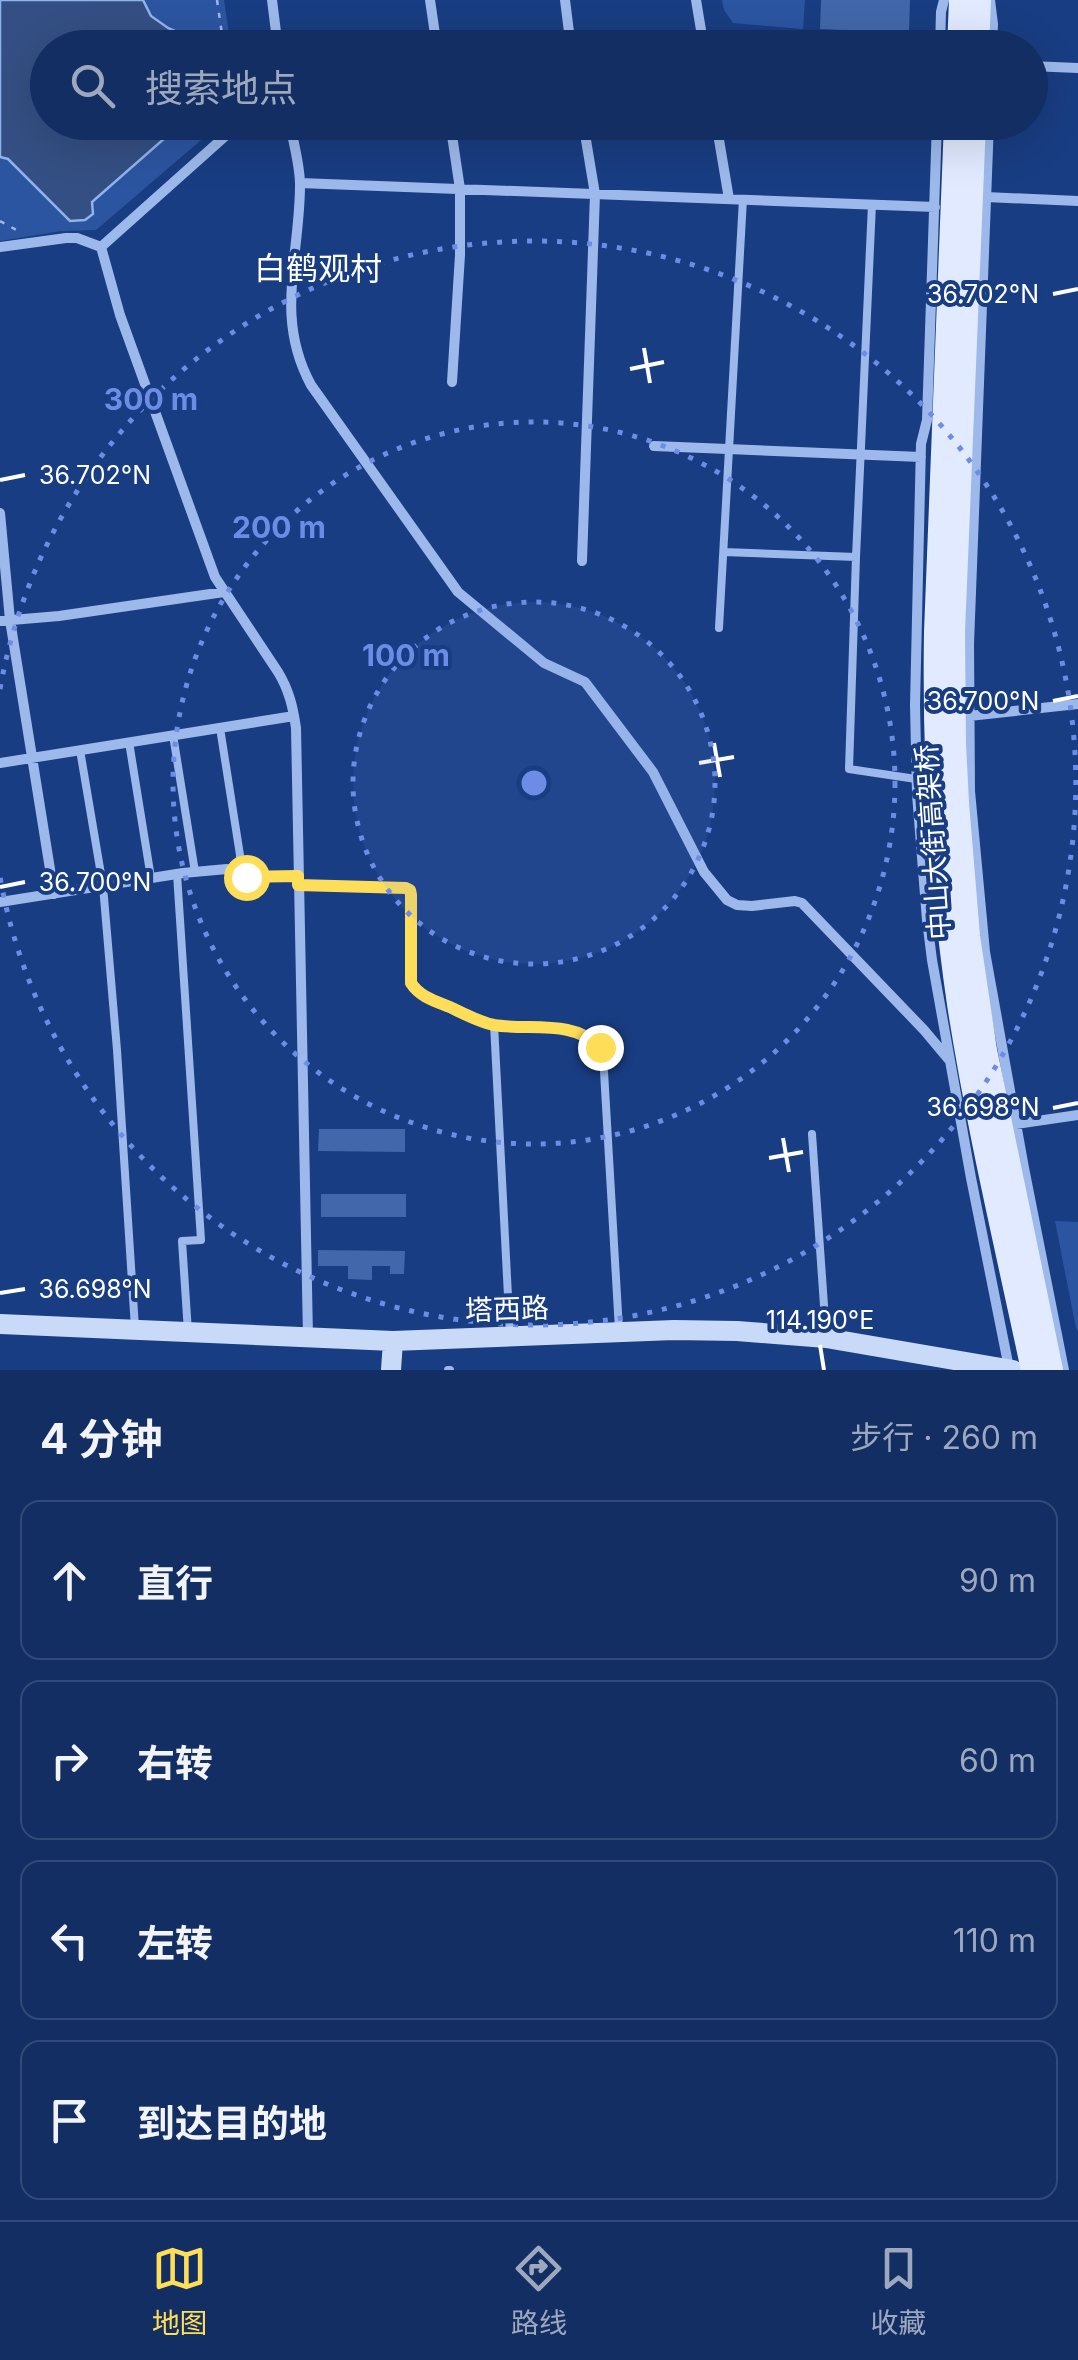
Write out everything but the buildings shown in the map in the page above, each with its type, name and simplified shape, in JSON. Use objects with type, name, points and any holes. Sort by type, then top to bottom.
[{"type":"main road","points":[[960,0],[970,30]]},
{"type":"main road","points":[[975,30],[980,0]]},
{"type":"main road","name":"中山大街高架桥","points":[[955,140],[935,632],[938,804],[958,1002],[1032,1370]]},
{"type":"main road","name":"中山大街高架桥","points":[[974,140],[954,632],[958,803],[969,936],[986,1050],[1052,1370]]},
{"type":"street","points":[[272,0],[276,30]]},
{"type":"street","points":[[430,0],[435,30]]},
{"type":"street","points":[[564,0],[568,30]]},
{"type":"street","points":[[696,0],[701,30]]},
{"type":"street","points":[[940,30],[944,0]]},
{"type":"street","points":[[986,30],[993,24],[990,0]]},
{"type":"street","points":[[1048,67],[1078,68]]},
{"type":"street","points":[[100,247],[221,140]]},
{"type":"street","points":[[293,140],[300,183],[291,320],[296,355],[310,385],[458,592],[544,663],[585,682],[653,772],[704,872],[728,900],[752,906],[802,903],[950,1062]]},
{"type":"street","points":[[452,382],[460,256],[460,189],[453,140]]},
{"type":"street","points":[[582,561],[595,194],[586,140]]},
{"type":"street","points":[[719,140],[729,199]]},
{"type":"street","points":[[937,140],[928,402],[921,457],[916,780],[928,933],[1010,1370]]},
{"type":"street","points":[[988,140],[975,446],[970,791],[980,914],[1064,1370]]},
{"type":"street","points":[[300,183],[935,207]]},
{"type":"street","points":[[986,197],[1078,200]]},
{"type":"street","points":[[0,247],[77,238],[100,247]]},
{"type":"street","points":[[100,247],[215,578],[287,686],[294,716],[308,1337]]},
{"type":"street","points":[[654,446],[921,457]]},
{"type":"street","points":[[0,513],[5,620],[54,894]]},
{"type":"street","points":[[5,620],[224,592]]},
{"type":"street","points":[[969,716],[1078,704]]},
{"type":"street","points":[[0,763],[294,716]]},
{"type":"street","points":[[0,902],[227,869],[239,875],[298,881]]},
{"type":"street","points":[[1016,1124],[1078,1114]]},
{"type":"street","name":"塔西路","points":[[0,1324],[393,1341],[737,1331],[826,1338],[1010,1370]]},
{"type":"street","points":[[391,1370],[393,1341]]},
{"type":"lane","points":[[719,628],[743,200]]},
{"type":"lane","points":[[872,204],[849,769],[916,780]]},
{"type":"lane","points":[[724,552],[856,557]]},
{"type":"lane","points":[[220,728],[240,855],[239,875]]},
{"type":"lane","points":[[173,736],[195,872]]},
{"type":"lane","points":[[130,742],[151,878]]},
{"type":"lane","points":[[80,750],[103,886],[135,1330]]},
{"type":"lane","points":[[177,874],[200,1240],[182,1241],[188,1332]]},
{"type":"lane","points":[[298,881],[410,890],[413,988],[431,1000],[494,1024],[570,1030],[591,1038],[600,1047],[619,1332]]},
{"type":"lane","points":[[494,1024],[510,1336]]},
{"type":"lane","points":[[812,1134],[826,1338]]},
{"type":"path","points":[[217,0],[221,30]]},
{"type":"path","points":[[0,220],[33,242]]},
{"type":"shaded area","points":[[0,0],[224,0],[228,30],[30,30],[30,140],[201,140],[96,230],[0,241]]},
{"type":"shaded area","points":[[0,0],[143,0],[151,16],[172,30],[30,30],[30,140],[163,140],[92,202],[93,214],[85,220],[70,221],[8,159],[0,157]]},
{"type":"shaded area","points":[[722,0],[805,0],[803,29],[733,23]]},
{"type":"shaded area","points":[[1055,1221],[1078,1222],[1078,1331],[1076,1328]]},
{"type":"district","name":"白鹤观村","points":[[318,268]]},
{"type":"route","points":[[246,877],[298,876],[298,885],[406,888],[411,895],[413,988],[431,1000],[494,1024],[570,1030],[591,1038],[600,1047]]}]
